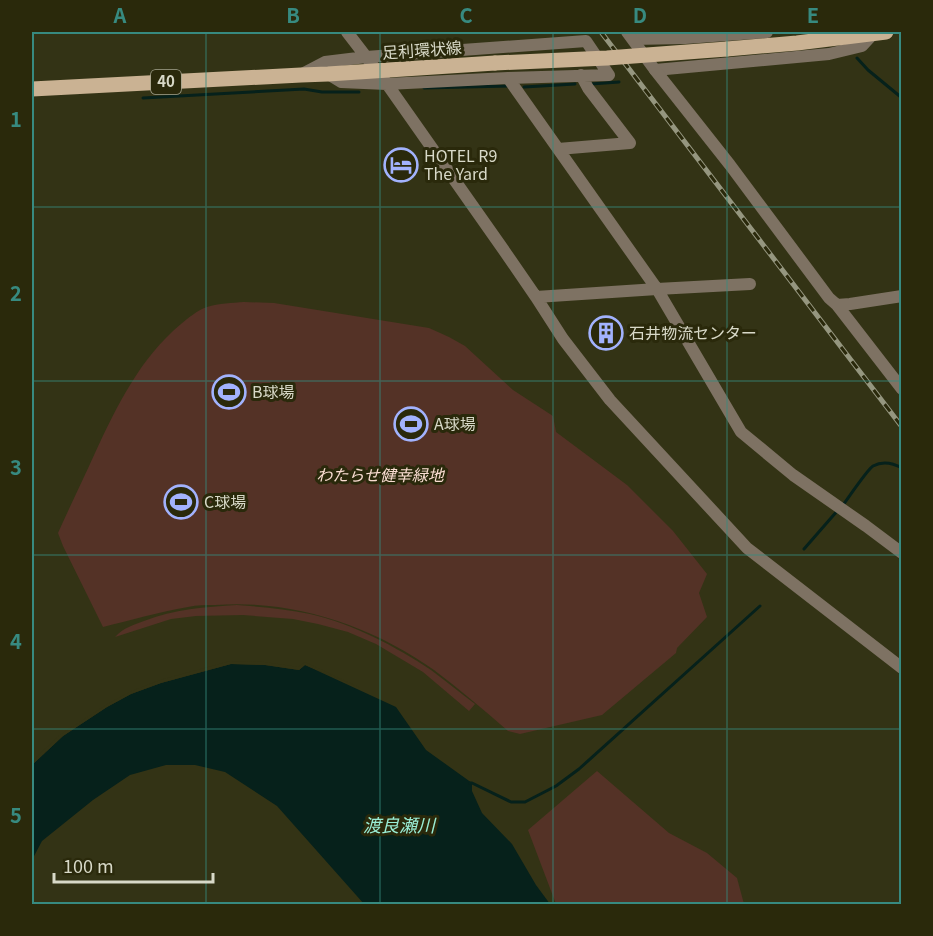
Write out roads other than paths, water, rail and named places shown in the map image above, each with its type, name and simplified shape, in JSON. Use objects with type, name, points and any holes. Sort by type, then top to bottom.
[{"type":"main road","name":"足利環状線","points":[[32,89],[607,58],[727,49],[877,32]]},
{"type":"street","points":[[347,32],[387,84],[536,297],[562,339],[610,400],[747,548],[902,668]]},
{"type":"street","points":[[630,35],[767,32]]},
{"type":"street","points":[[655,70],[829,54],[862,46],[877,32]]},
{"type":"street","points":[[630,35],[829,298],[837,305],[902,389]]},
{"type":"street","points":[[302,75],[326,62],[366,57],[586,41],[609,75],[387,84],[341,82],[328,74]]},
{"type":"street","points":[[558,149],[630,143],[588,88],[581,75]]},
{"type":"street","points":[[508,78],[657,289],[741,432],[793,476],[902,553]]},
{"type":"street","points":[[536,297],[750,284]]},
{"type":"street","points":[[837,305],[902,296]]},
{"type":"water","name":"渡良瀬川","points":[[231,664],[265,665],[299,670],[305,665],[396,707],[426,750],[472,783],[472,791],[482,813],[512,844],[550,904],[364,904],[277,806],[225,772],[195,765],[166,765],[130,775],[93,800],[42,841],[32,860],[32,765],[63,736],[131,694],[161,683]]},
{"type":"waterway","points":[[857,58],[902,98]]},
{"type":"waterway","points":[[591,84],[619,82]]},
{"type":"waterway","points":[[524,87],[575,84]]},
{"type":"waterway","points":[[424,88],[509,86]]},
{"type":"waterway","points":[[143,98],[304,89],[322,92],[359,92]]},
{"type":"waterway","points":[[843,505],[873,466],[888,463],[902,468]]},
{"type":"waterway","points":[[804,549],[838,510]]},
{"type":"waterway","points":[[470,783],[511,802],[525,802],[556,786],[579,769],[760,606]]},
{"type":"railway","points":[[601,32],[902,427]]},
{"type":"place","name":"HOTEL R9 The Yard","points":[[401,165]]},
{"type":"place","name":"石井物流センター","points":[[606,333]]},
{"type":"place","name":"B球場","points":[[229,392]]},
{"type":"place","name":"A球場","points":[[411,424]]},
{"type":"place","name":"C球場","points":[[181,502]]},
{"type":"park label","name":"わたらせ健幸緑地","points":[[380,475]]}]
